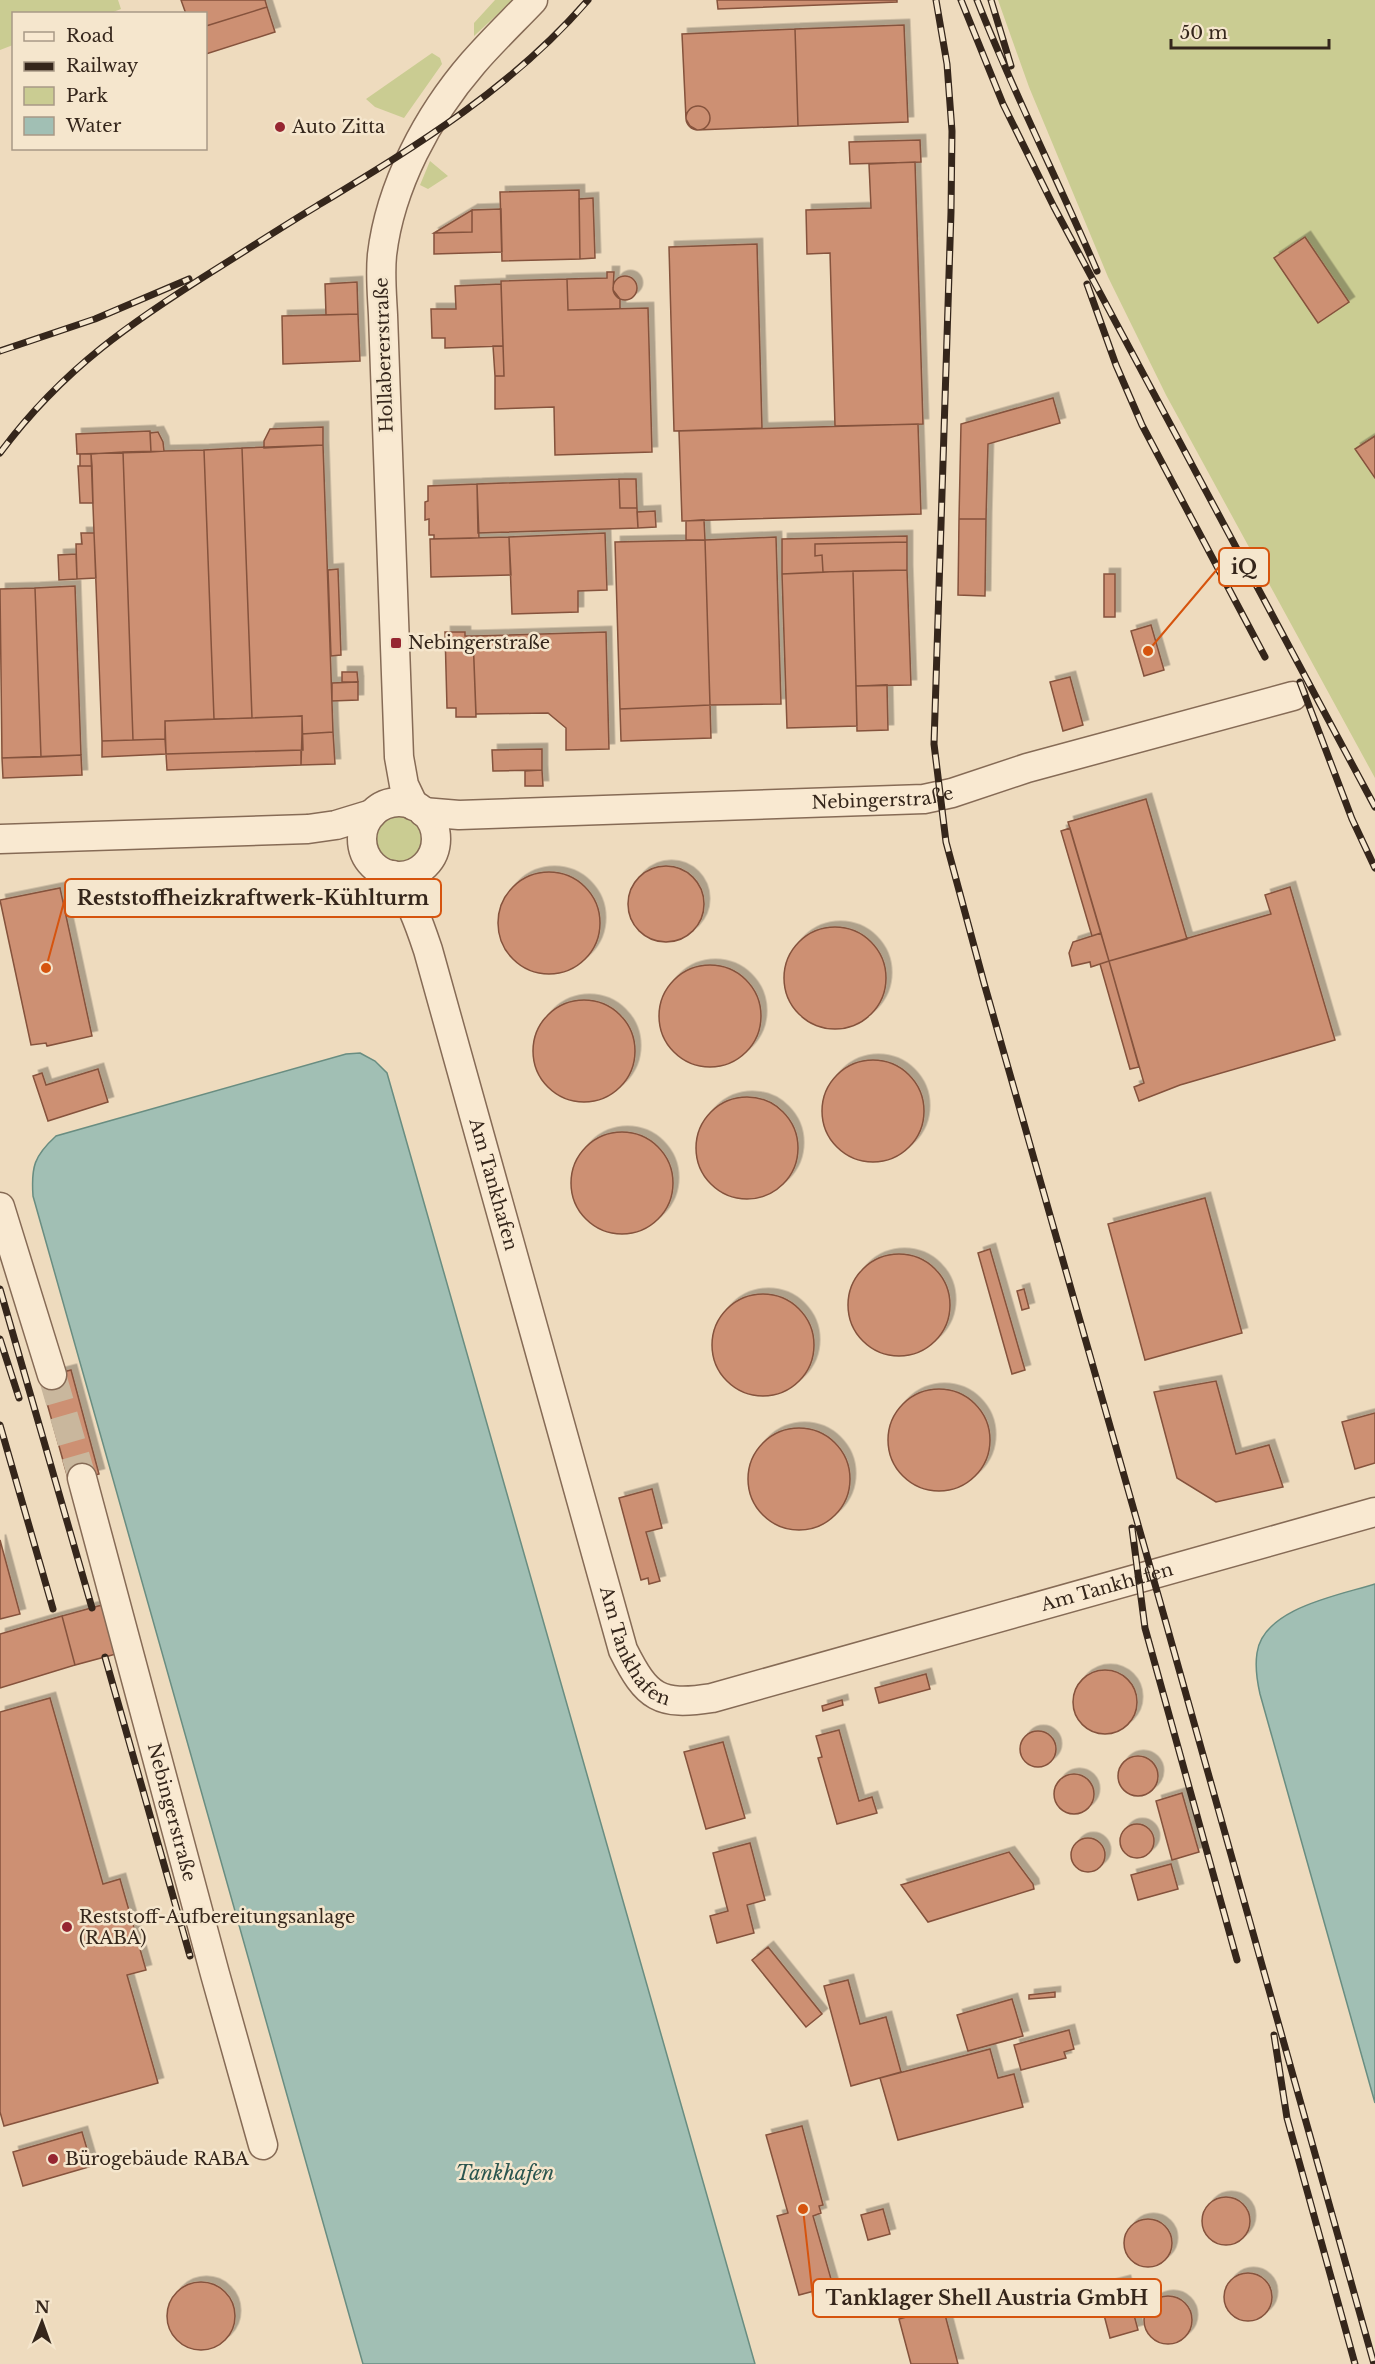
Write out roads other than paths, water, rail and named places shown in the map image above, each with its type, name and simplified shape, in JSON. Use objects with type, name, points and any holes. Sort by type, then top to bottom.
[{"type":"street","name":"Hollabererstraße","points":[[418,809],[404,785],[399,757],[382,295],[384,240],[398,191],[435,116],[474,62],[533,0]]},
{"type":"street","name":"Nebingerstraße","points":[[418,809],[459,815],[924,799],[952,793],[1027,768],[1293,696]]},
{"type":"street","name":"Hollabererstraße","points":[[379,810],[394,789],[399,757]]},
{"type":"street","points":[[0,840],[308,829],[336,825],[402,803],[418,809],[433,825],[434,848]]},
{"type":"street","points":[[365,852],[363,832],[379,810]]},
{"type":"street","points":[[308,829],[336,838],[365,852],[378,869],[392,875],[412,873],[424,866],[446,823],[459,815]]},
{"type":"street","name":"Am Tankhafen","points":[[428,950],[428,903],[434,848]]},
{"type":"street","name":"Am Tankhafen","points":[[392,875],[412,907],[428,950],[623,1650],[635,1675],[653,1695],[681,1702],[712,1698],[1375,1512]]},
{"type":"street","points":[[0,1207],[52,1375]]},
{"type":"street","name":"Nebingerstraße","points":[[82,1478],[263,2145]]},
{"type":"water","name":"Tankhafen","points":[[360,1053],[375,1061],[387,1073],[755,2364],[363,2364],[33,1196],[36,1163],[43,1150],[56,1136],[346,1054]]},
{"type":"water","points":[[1375,1584],[1375,2103],[1260,1694],[1256,1663],[1262,1638],[1273,1625],[1288,1614],[1324,1599]]},
{"type":"tunnel","points":[[52,1375],[82,1478]]},
{"type":"railway","points":[[0,453],[49,396],[101,348],[158,306],[461,114],[527,61],[588,0]]},
{"type":"railway","points":[[936,0],[947,64],[952,131],[934,744],[946,842],[1374,2364]]},
{"type":"railway","points":[[961,0],[1003,104],[1054,207],[1375,807]]},
{"type":"railway","points":[[977,0],[1005,68],[1097,271]]},
{"type":"railway","points":[[991,0],[1011,66]]},
{"type":"railway","points":[[0,351],[95,319],[189,279]]},
{"type":"railway","points":[[1087,284],[1116,365],[1142,425],[1265,657]]},
{"type":"railway","points":[[1300,682],[1352,819],[1375,868]]},
{"type":"railway","points":[[0,1289],[92,1608]]},
{"type":"railway","points":[[0,1339],[19,1398]]},
{"type":"railway","points":[[0,1425],[53,1609]]},
{"type":"railway","points":[[1132,1528],[1145,1628],[1237,1960]]},
{"type":"railway","points":[[105,1657],[190,1956]]},
{"type":"railway","points":[[1274,2035],[1287,2118],[1355,2364]]},
{"type":"place","name":"Auto Zitta","points":[[280,127]]},
{"type":"place","name":"Nebingerstraße","points":[[396,643]]},
{"type":"place","name":"iQ","points":[[1148,651]]},
{"type":"place","name":"Reststoffheizkraftwerk-Kühlturm","points":[[46,968]]},
{"type":"place","name":"Reststoff-Aufbereitungsanlage (RABA)","points":[[67,1927]]},
{"type":"place","name":"Bürogebäude RABA","points":[[53,2159]]},
{"type":"place","name":"Tanklager Shell Austria GmbH","points":[[803,2209]]}]
